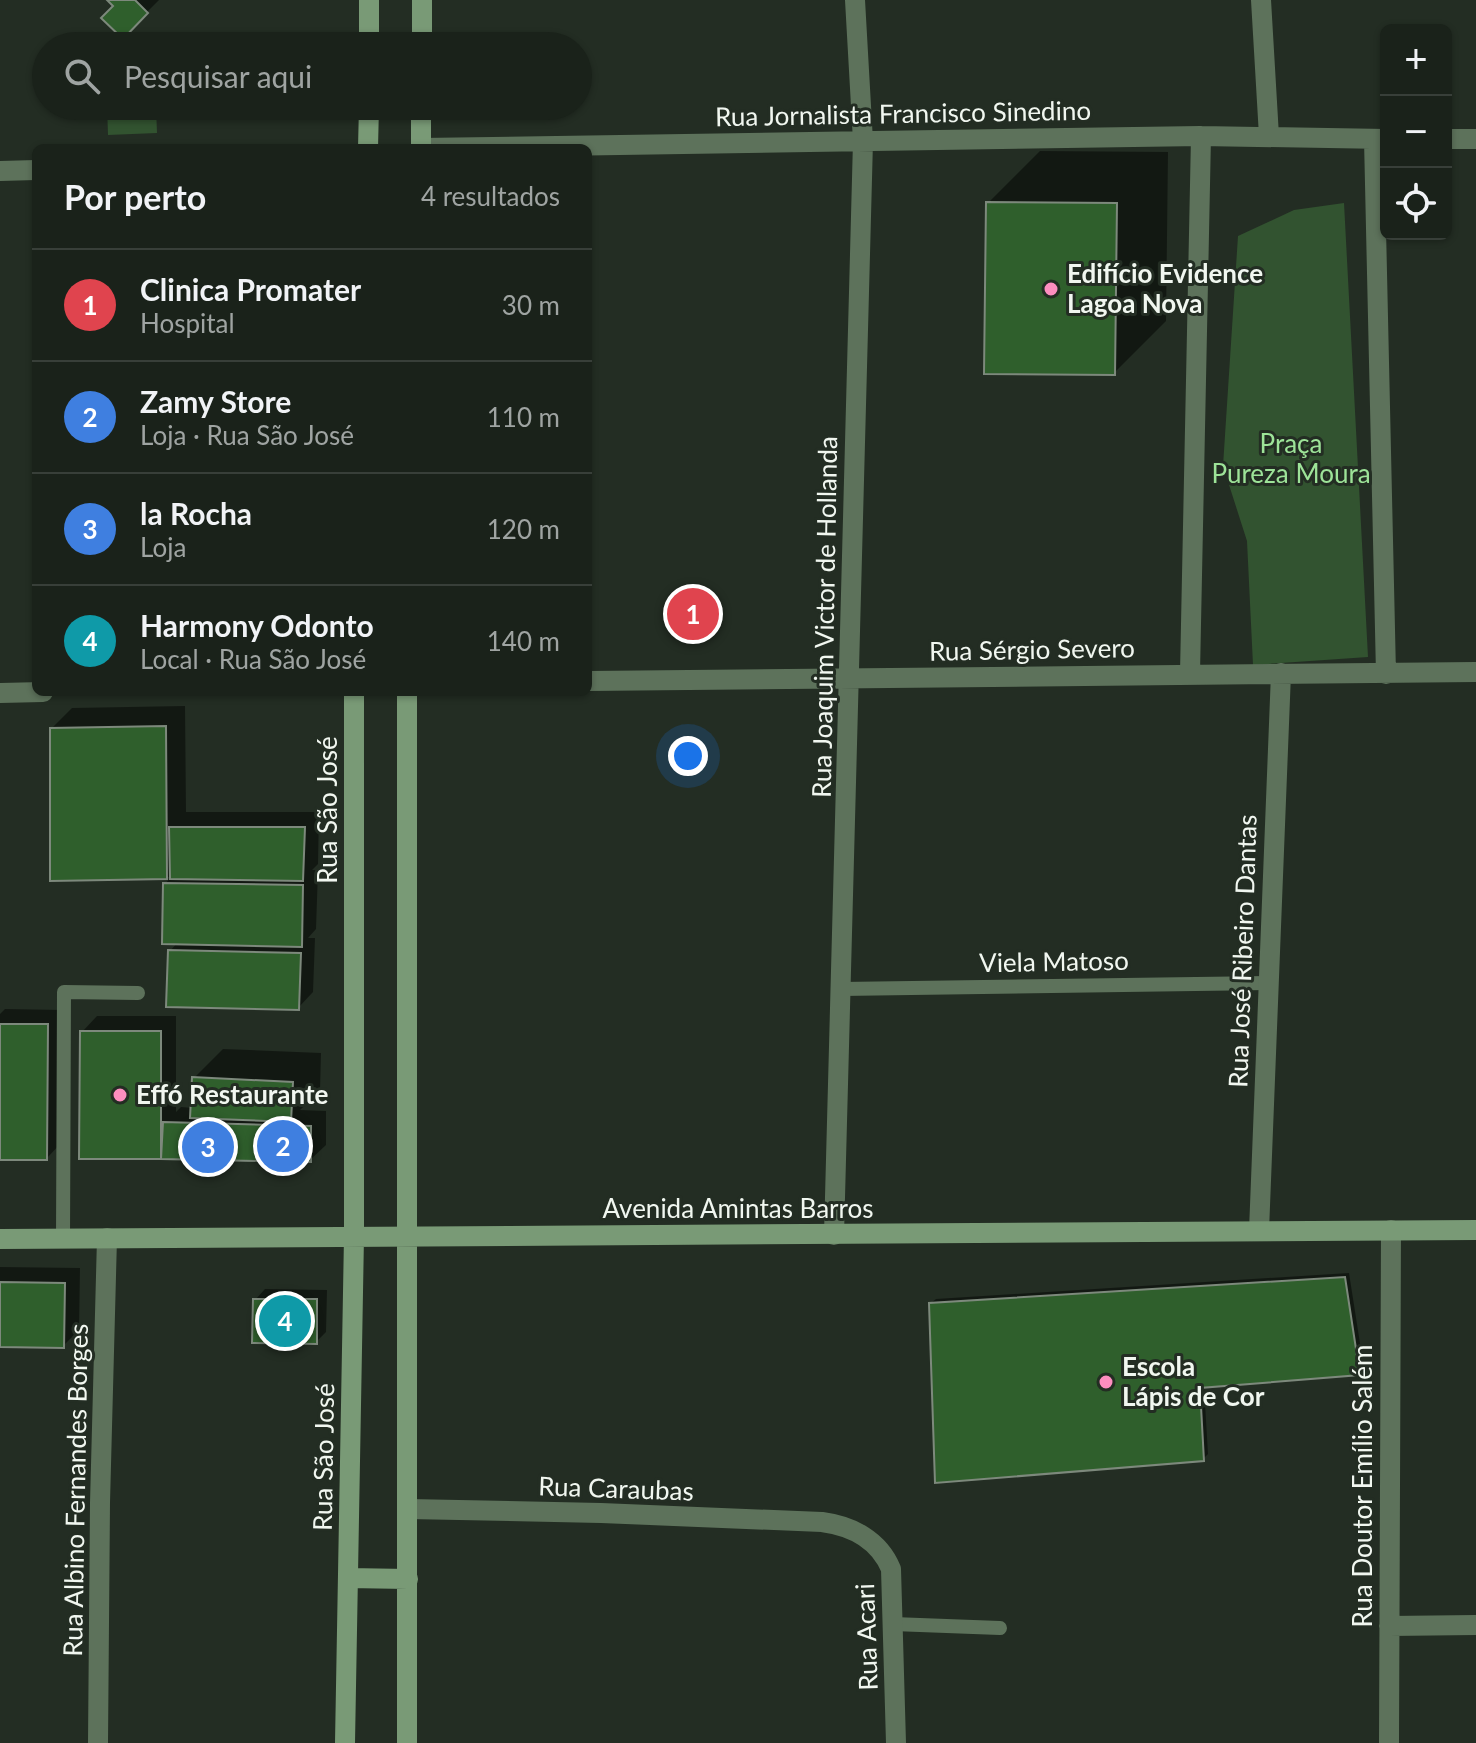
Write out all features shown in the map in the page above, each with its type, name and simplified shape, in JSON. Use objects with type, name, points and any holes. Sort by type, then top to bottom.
[{"type":"main road","points":[[369,0],[369,32]]},
{"type":"main road","points":[[422,0],[422,32]]},
{"type":"main road","points":[[368,144],[369,120]]},
{"type":"main road","points":[[421,120],[421,144]]},
{"type":"main road","name":"Rua São José","points":[[345,1743],[354,1236],[354,696]]},
{"type":"main road","points":[[407,696],[407,1743]]},
{"type":"main road","name":"Avenida Amintas Barros","points":[[0,1239],[1476,1230]]},
{"type":"main road","points":[[348,1578],[408,1579]]},
{"type":"street","name":"Rua Joaquim Victor de Hollanda","points":[[834,1235],[863,141],[855,0]]},
{"type":"street","points":[[1261,0],[1269,136]]},
{"type":"street","name":"Rua Jornalista Francisco Sinedino","points":[[592,145],[1201,136],[1380,139]]},
{"type":"street","points":[[1190,673],[1201,136]]},
{"type":"street","points":[[1452,139],[1476,139]]},
{"type":"street","points":[[1380,168],[1386,674]]},
{"type":"street","points":[[0,171],[32,170]]},
{"type":"street","name":"Rua Sérgio Severo","points":[[592,681],[1476,672]]},
{"type":"street","name":"Rua José Ribeiro Dantas","points":[[1259,1231],[1281,673]]},
{"type":"street","points":[[0,693],[32,692]]},
{"type":"street","name":"Rua Doutor Emílio Salém","points":[[1389,1743],[1391,1230]]},
{"type":"street","name":"Rua Albino Fernandes Borges","points":[[98,1743],[107,1238]]},
{"type":"street","name":"Rua Caraubas","points":[[408,1509],[822,1522]]},
{"type":"street","name":"Rua Acari","points":[[822,1522],[848,1527],[863,1535],[884,1554],[891,1569],[896,1743]]},
{"type":"street","points":[[1389,1626],[1476,1625]]},
{"type":"lane","name":"Viela Matoso","points":[[841,989],[1268,983]]},
{"type":"lane","points":[[63,1238],[64,992],[138,993]]},
{"type":"lane","points":[[893,1624],[1000,1628]]},
{"type":"green space","points":[[107,120],[157,120],[157,133],[108,135]]},
{"type":"green space","name":"Praça Pureza Moura","points":[[1344,203],[1368,657],[1253,665],[1247,541],[1223,466],[1238,236],[1294,210]]},
{"type":"building","points":[[107,0],[135,0],[148,13],[130,32],[116,32],[101,18],[113,6]]},
{"type":"building","name":"Edifício Evidence Lagoa Nova","points":[[986,202],[1117,203],[1115,375],[984,374]]},
{"type":"building","points":[[166,726],[167,879],[50,881],[50,728]]},
{"type":"building","points":[[169,827],[305,827],[303,881],[170,879]]},
{"type":"building","points":[[163,883],[303,885],[302,947],[162,944]]},
{"type":"building","points":[[168,950],[301,953],[299,1010],[166,1007]]},
{"type":"building","points":[[0,1024],[48,1024],[47,1160],[0,1160]]},
{"type":"building","name":"Effó Restaurante","points":[[80,1031],[161,1031],[161,1159],[79,1159]]},
{"type":"building","points":[[192,1077],[293,1082],[291,1122],[190,1118]]},
{"type":"building","points":[[163,1122],[311,1126],[311,1162],[161,1159]]},
{"type":"building","name":"Escola Lápis de Cor","points":[[1345,1277],[1360,1375],[1200,1388],[1204,1461],[935,1483],[929,1303]]},
{"type":"building","points":[[0,1282],[65,1283],[64,1348],[0,1347]]},
{"type":"building","points":[[253,1299],[317,1299],[317,1344],[252,1343]]},
{"type":"place","name":"Edifício Evidence Lagoa Nova","points":[[1051,289]]},
{"type":"place","name":"Clinica Promater","points":[[693,614]]},
{"type":"place","name":"Effó Restaurante","points":[[120,1095]]},
{"type":"place","name":"Zamy Store","points":[[283,1146]]},
{"type":"place","name":"la Rocha","points":[[208,1147]]},
{"type":"place","name":"Harmony Odonto","points":[[285,1321]]},
{"type":"place","name":"Escola Lápis de Cor","points":[[1106,1382]]}]
